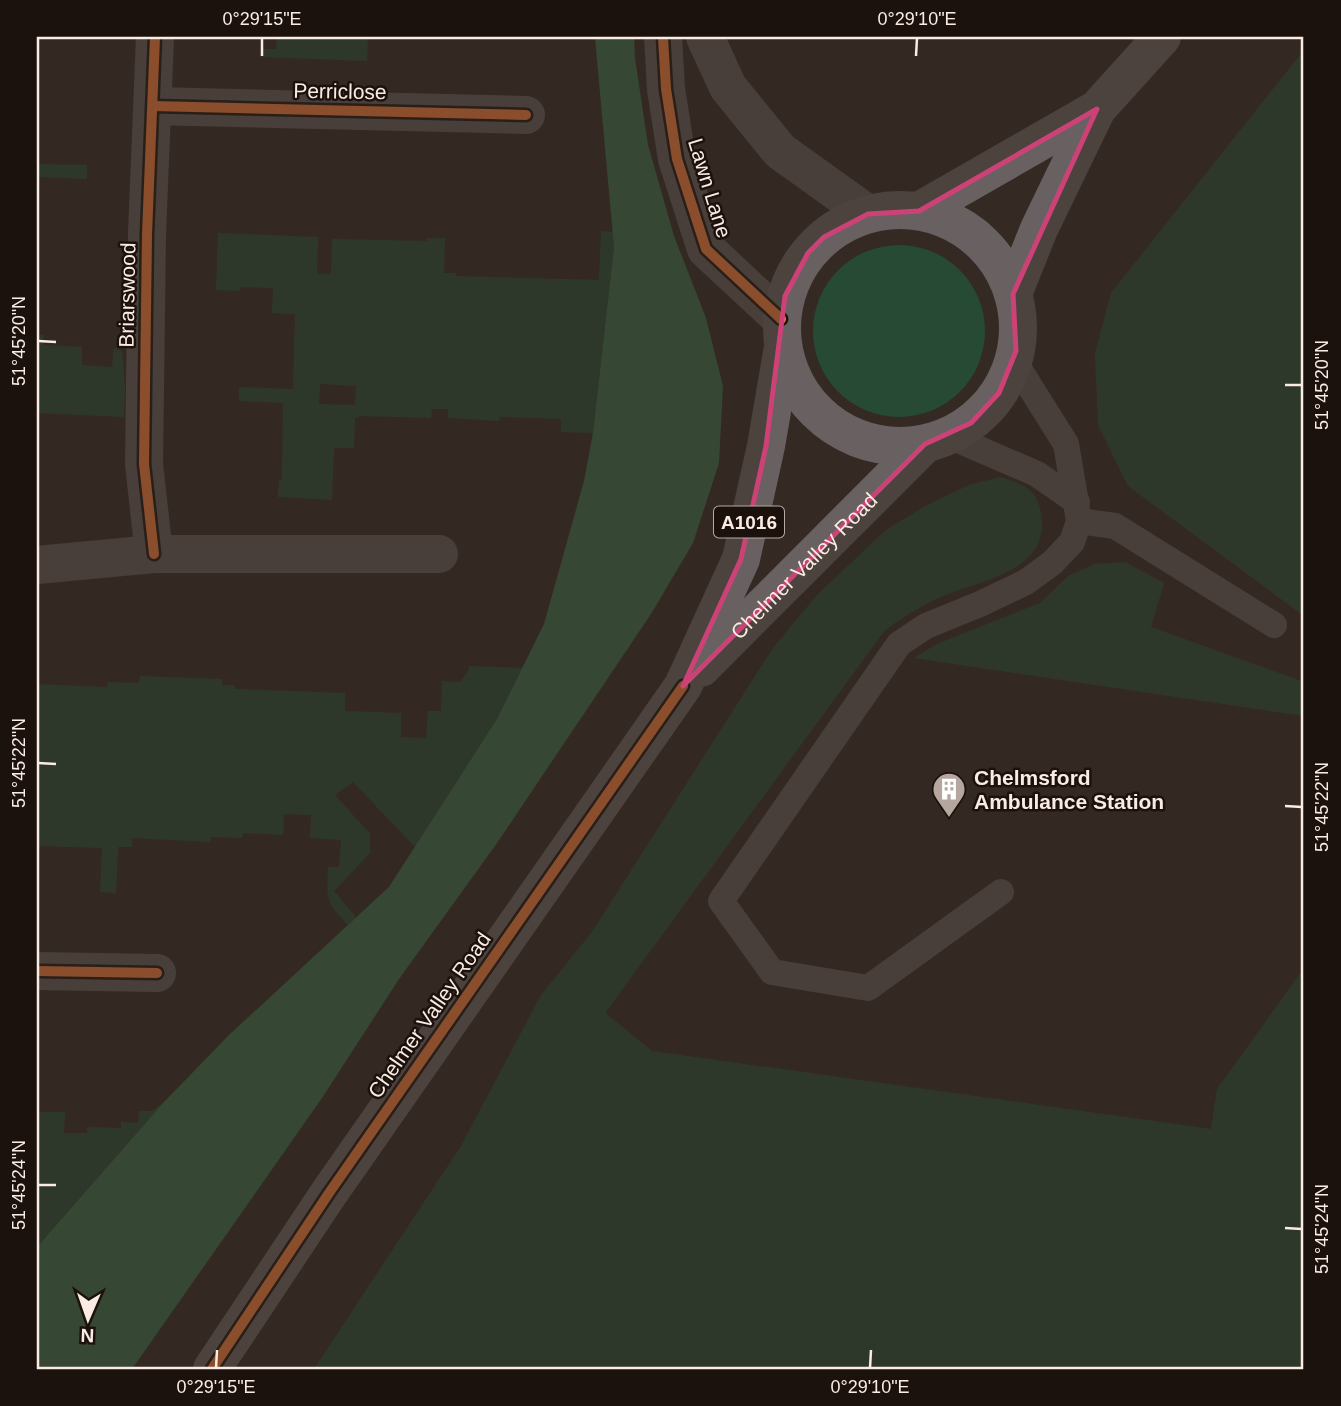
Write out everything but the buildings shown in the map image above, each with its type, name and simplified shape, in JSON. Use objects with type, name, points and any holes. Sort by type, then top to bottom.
[{"type":"main road","name":"A1016","points":[[1013,295],[1039,229],[1097,109],[1162,37]]},
{"type":"main road","name":"A1016","points":[[919,211],[1097,109]]},
{"type":"main road","name":"A1016","points":[[782,333],[785,296],[793,275],[808,253],[824,237],[845,223],[868,214],[919,211],[946,219],[972,234],[1006,274],[1013,295],[1018,328],[1014,361],[999,393],[986,409],[971,424],[937,440]]},
{"type":"main road","points":[[782,333],[795,383],[811,407],[835,428],[863,441],[886,446],[937,440]]},
{"type":"main road","name":"Chelmer Valley Road","points":[[212,1369],[329,1193],[683,686],[741,559],[766,446],[782,333]]},
{"type":"main road","name":"Chelmer Valley Road","points":[[683,686],[937,440]]},
{"type":"street","name":"Briarswood","points":[[154,554],[144,464],[147,234],[155,37]]},
{"type":"street","name":"Lawn Lane","points":[[663,37],[666,89],[677,159],[706,249],[782,333]]},
{"type":"street","points":[[705,37],[727,87],[780,151],[868,214]]},
{"type":"street","name":"Perriclose","points":[[153,106],[526,115]]},
{"type":"street","points":[[37,565],[154,554],[439,554]]},
{"type":"street","points":[[37,971],[157,973]]},
{"type":"lane","points":[[1001,892],[867,988],[772,972],[721,901],[899,644],[926,626],[1026,582],[1052,563],[1072,542],[1078,511],[1066,444],[1014,361]]},
{"type":"lane","points":[[937,440],[1037,474],[1078,511],[1115,526],[1273,625]]},
{"type":"highlighted area","points":[[1097,109],[1013,294],[1016,351],[999,393],[971,423],[925,444],[683,686],[741,559],[766,446],[785,296],[808,253],[824,237],[868,214],[919,211]]},
{"type":"green space","points":[[277,37],[368,37],[367,61],[261,57],[261,49],[276,49]]},
{"type":"green space","points":[[634,37],[648,145],[674,236],[706,318],[723,386],[719,463],[693,543],[651,614],[497,843],[399,979],[322,1098],[132,1369],[37,1369],[37,1247],[164,1102],[229,1035],[389,887],[497,719],[544,624],[584,481],[593,433],[614,247],[595,38]]},
{"type":"green space","points":[[1304,50],[1304,616],[1128,486],[1098,425],[1095,354],[1111,293]]},
{"type":"green space","points":[[37,164],[87,165],[87,179],[37,177]]},
{"type":"green space","points":[[601,231],[613,232],[614,247],[593,433],[561,432],[561,419],[500,417],[499,421],[448,418],[448,409],[432,409],[431,418],[361,416],[355,418],[354,448],[334,448],[332,500],[278,497],[279,481],[282,480],[283,403],[239,401],[239,387],[293,389],[295,314],[272,313],[273,288],[241,287],[240,291],[216,290],[218,233],[318,237],[317,274],[331,274],[332,239],[427,241],[427,238],[445,238],[444,273],[455,273],[456,276],[599,280]],"holes":[[[320,384],[356,386],[355,405],[319,404]]]},
{"type":"green space","points":[[899,245],[932,252],[960,270],[978,298],[985,331],[978,364],[960,392],[932,410],[899,417],[866,410],[838,392],[820,364],[813,331],[820,298],[838,270],[866,252]]},
{"type":"green space","points":[[37,335],[43,335],[44,345],[82,347],[82,365],[112,367],[114,348],[122,351],[124,417],[37,413]]},
{"type":"green space","points":[[1000,477],[1022,485],[1036,498],[1041,513],[1042,532],[1036,547],[1027,559],[1014,568],[934,600],[885,630],[605,1013],[652,1051],[1211,1129],[1217,1089],[1304,968],[1304,1369],[314,1369],[461,1146],[541,995],[592,932],[773,648],[818,594],[886,530],[927,505],[969,485]]},
{"type":"green space","points":[[1125,562],[1164,583],[1151,627],[1304,682],[1304,716],[914,658],[937,644],[1040,603],[1068,576],[1095,564]]},
{"type":"green space","points":[[469,666],[523,668],[497,719],[415,847],[353,782],[335,795],[370,834],[370,853],[334,891],[356,917],[348,925],[331,905],[328,893],[328,867],[339,867],[341,840],[310,838],[311,815],[284,814],[283,835],[243,833],[242,838],[211,837],[211,842],[132,838],[132,847],[118,847],[116,893],[100,892],[102,848],[37,846],[37,684],[107,687],[108,682],[139,683],[140,676],[222,679],[222,685],[234,685],[235,689],[345,693],[345,711],[401,713],[401,737],[426,738],[428,711],[441,711],[442,681],[460,682]]},
{"type":"green space","points":[[164,1102],[37,1247],[37,1112],[65,1112],[64,1133],[87,1133],[87,1127],[121,1128],[121,1122],[138,1123],[139,1111],[152,1111]]},
{"type":"cycle path","points":[[154,554],[144,464],[147,234],[155,37]]},
{"type":"cycle path","points":[[663,37],[666,89],[677,159],[706,249],[781,319]]},
{"type":"cycle path","points":[[153,106],[526,115]]},
{"type":"cycle path","points":[[212,1369],[329,1193],[683,686]]},
{"type":"cycle path","points":[[37,971],[157,973]]},
{"type":"place","name":"Chelmsford Ambulance Station","points":[[949,819]]}]
